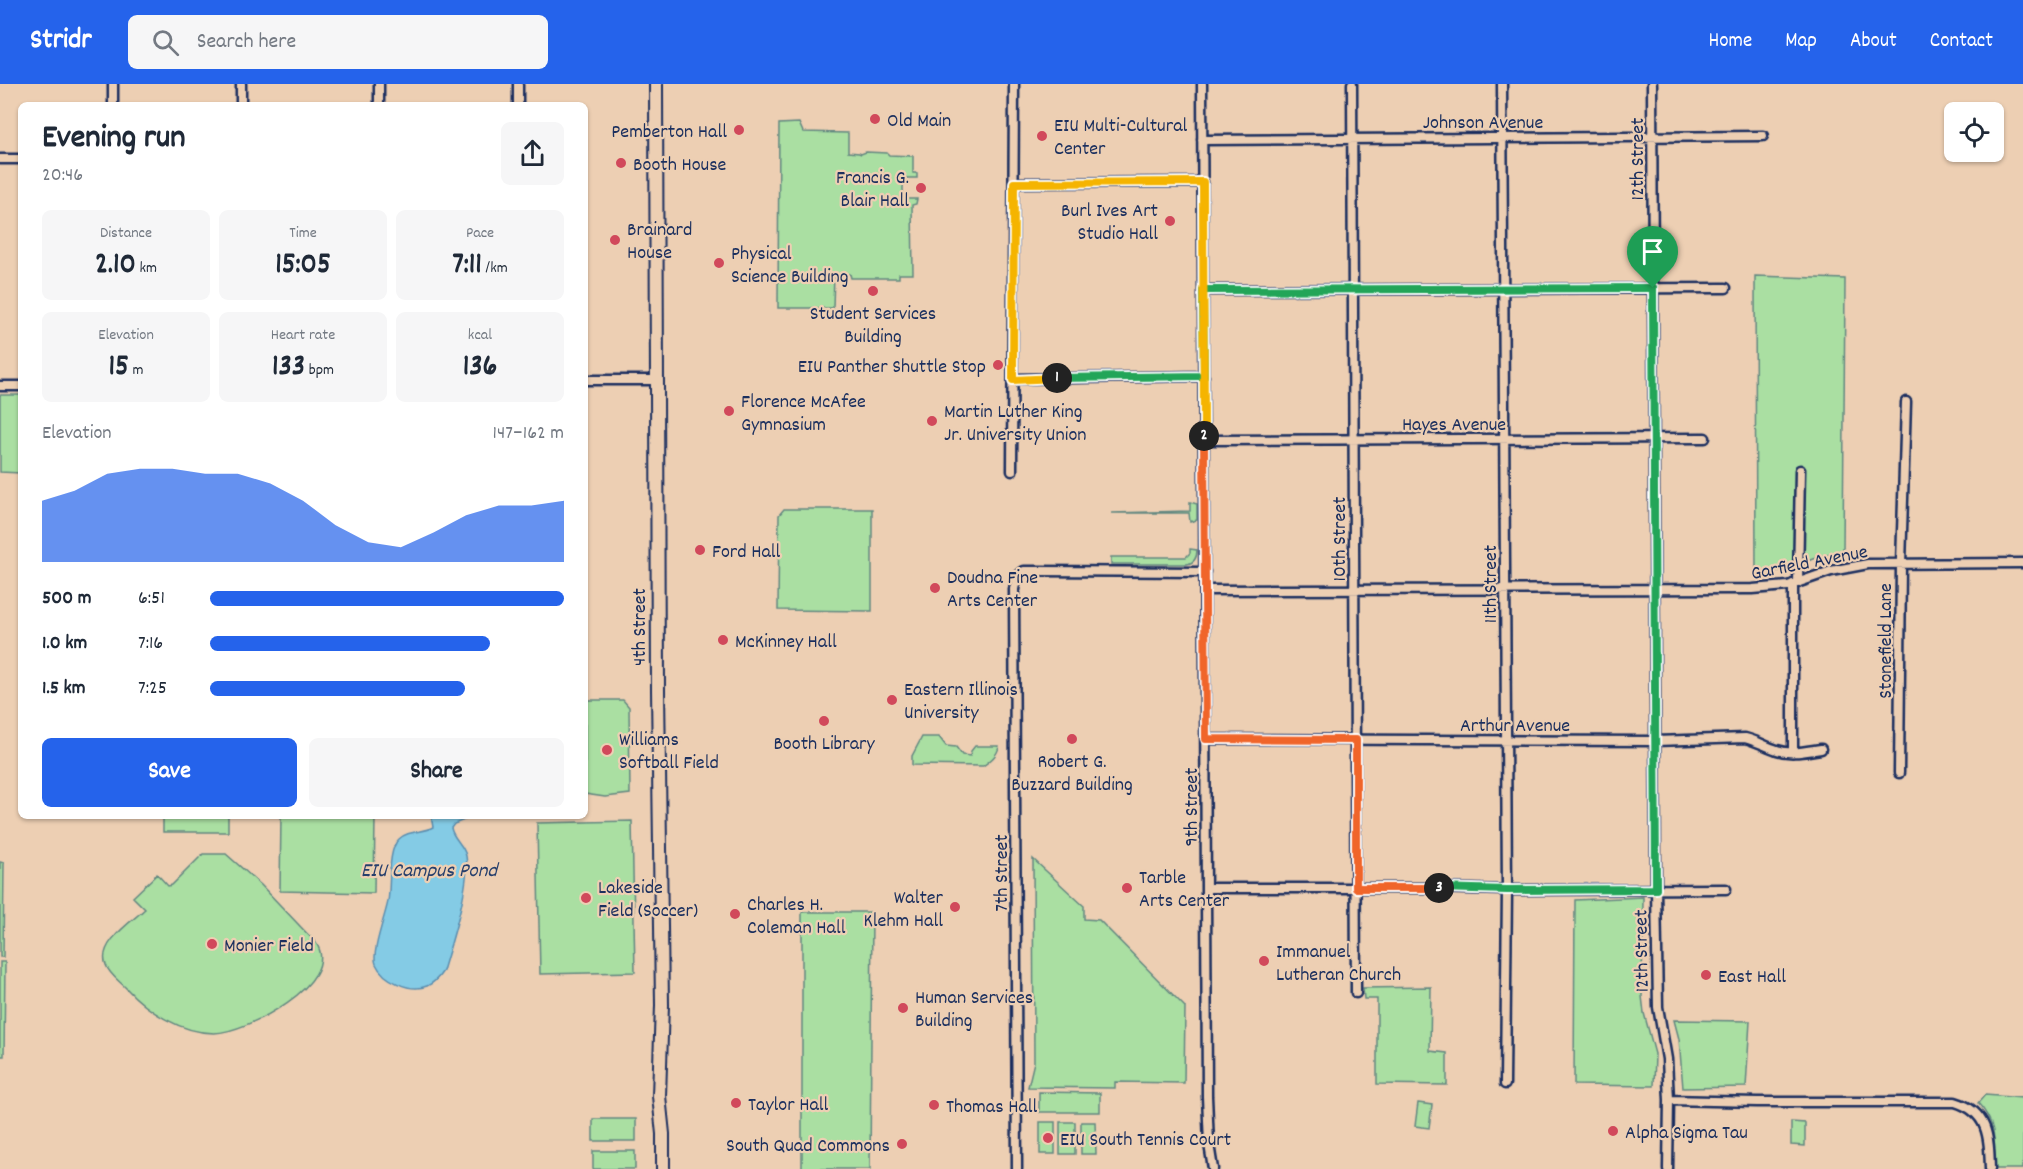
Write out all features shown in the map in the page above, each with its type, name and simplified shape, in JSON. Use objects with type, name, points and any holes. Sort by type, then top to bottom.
[{"type":"street","points":[[112,84],[113,102]]},
{"type":"street","points":[[241,84],[241,102]]},
{"type":"street","points":[[379,84],[379,102]]},
{"type":"street","points":[[518,84],[518,102]]},
{"type":"street","name":"4th Street","points":[[656,84],[658,690],[662,995],[659,1096],[663,1134],[663,1169]]},
{"type":"street","points":[[1012,471],[1014,84]]},
{"type":"street","name":"9th Street","points":[[1202,84],[1207,1096],[1209,1144],[1213,1169]]},
{"type":"street","name":"10th Street","points":[[1352,84],[1356,993]]},
{"type":"street","name":"11th Street","points":[[1502,84],[1507,890],[1505,1084]]},
{"type":"street","name":"12th Street","points":[[1652,84],[1656,889],[1658,1007],[1667,1059],[1669,1100],[1668,1169]]},
{"type":"street","name":"Johnson Avenue","points":[[1202,140],[1763,136]]},
{"type":"street","points":[[0,159],[18,159]]},
{"type":"street","points":[[1014,183],[1203,182]]},
{"type":"street","points":[[1203,290],[1726,288]]},
{"type":"street","points":[[1013,380],[1204,376]]},
{"type":"street","points":[[588,381],[657,380]]},
{"type":"street","points":[[0,386],[18,386]]},
{"type":"street","name":"Stonefield Lane","points":[[1899,773],[1901,564],[1906,402]]},
{"type":"street","name":"Hayes Avenue","points":[[1204,440],[1705,438]]},
{"type":"street","points":[[1793,752],[1800,470]]},
{"type":"street","name":"Garfield Avenue","points":[[1205,590],[1769,589],[1796,584],[1849,566],[2023,563]]},
{"type":"street","name":"7th Street","points":[[1017,1169],[1014,589],[1017,577],[1024,571],[1205,572]]},
{"type":"street","name":"Arthur Avenue","points":[[1206,739],[1656,741],[1745,738],[1758,741],[1776,750],[1793,752],[1821,749]]},
{"type":"street","points":[[1207,888],[1726,889]]},
{"type":"street","points":[[1669,1100],[1955,1102],[1964,1105],[1981,1118],[1989,1141],[1990,1169]]},
{"type":"green space","points":[[799,123],[803,132],[848,133],[848,152],[913,156],[913,173],[917,173],[917,178],[903,178],[903,199],[917,199],[916,204],[912,205],[913,274],[899,274],[899,278],[851,278],[850,274],[834,274],[833,308],[778,308],[779,124]]},
{"type":"green space","points":[[1755,276],[1845,279],[1843,553],[1820,556],[1786,570],[1756,573]]},
{"type":"green space","points":[[0,395],[18,395],[18,473],[0,472]]},
{"type":"green space","points":[[1190,502],[1197,504],[1197,520],[1190,522],[1189,513],[1111,513],[1190,511]]},
{"type":"green space","points":[[784,509],[872,509],[872,611],[778,610],[779,515]]},
{"type":"green space","points":[[1190,549],[1197,550],[1197,555],[1194,561],[1187,564],[1111,564],[1111,557],[1186,557]]},
{"type":"green space","name":"Williams Softball Field","points":[[588,700],[623,700],[629,707],[630,794],[605,797],[588,794]]},
{"type":"green space","points":[[922,737],[939,737],[946,746],[956,747],[962,755],[970,756],[975,746],[999,746],[991,760],[983,766],[912,765],[912,756]]},
{"type":"green space","points":[[163,819],[228,819],[228,832],[163,832]]},
{"type":"green space","points":[[281,819],[375,819],[374,893],[280,891]]},
{"type":"green space","name":"Lakeside Field (Soccer)","points":[[632,821],[635,972],[540,974],[537,823]]},
{"type":"green space","name":"Monier Field","points":[[203,854],[226,854],[261,885],[316,943],[321,958],[316,974],[304,989],[287,1003],[247,1024],[229,1031],[214,1033],[177,1025],[154,1012],[134,997],[112,974],[107,968],[105,957],[106,949],[111,941],[145,909],[133,897],[157,874],[168,886],[172,885]]},
{"type":"green space","points":[[1033,859],[1084,906],[1084,919],[1099,920],[1185,1007],[1184,1083],[1115,1082],[1115,1088],[1028,1087],[1034,1062]]},
{"type":"green space","points":[[0,862],[4,863],[3,957],[0,957]]},
{"type":"green space","points":[[1643,897],[1642,996],[1655,1054],[1654,1086],[1574,1085],[1575,900]]},
{"type":"green space","points":[[802,912],[872,912],[870,1169],[802,1169]]},
{"type":"green space","points":[[0,962],[5,962],[4,1056],[0,1056]]},
{"type":"green space","points":[[1431,987],[1430,1051],[1447,1053],[1447,1085],[1377,1084],[1377,999],[1364,999],[1363,988]]},
{"type":"green space","points":[[1674,1020],[1750,1021],[1746,1087],[1683,1088],[1679,1039]]},
{"type":"green space","points":[[1039,1092],[1100,1093],[1100,1112],[1039,1112]]},
{"type":"green space","points":[[1985,1095],[2023,1098],[2023,1169],[1994,1169],[1992,1126],[1978,1103]]},
{"type":"green space","points":[[1418,1103],[1432,1105],[1429,1128],[1415,1126]]},
{"type":"green space","points":[[593,1119],[636,1119],[636,1141],[593,1141]]},
{"type":"green space","name":"EIU South Tennis Court","points":[[1040,1122],[1055,1122],[1055,1154],[1040,1154]]},
{"type":"green space","name":"EIU South Tennis Court","points":[[1060,1122],[1075,1122],[1075,1154],[1060,1154]]},
{"type":"green space","name":"EIU South Tennis Court","points":[[1081,1122],[1095,1122],[1096,1154],[1081,1154]]},
{"type":"green space","points":[[1791,1122],[1805,1123],[1805,1146],[1791,1145]]},
{"type":"green space","points":[[593,1151],[635,1151],[635,1169],[593,1169]]},
{"type":"water","name":"EIU Campus Pond","points":[[432,819],[466,819],[454,824],[451,828],[465,852],[466,881],[443,971],[430,985],[413,988],[398,984],[385,975],[376,964],[375,951],[388,901],[391,859],[395,844],[407,834],[433,827]]},
{"type":"place","name":"Old Main","points":[[875,119]]},
{"type":"place","name":"Pemberton Hall","points":[[739,130]]},
{"type":"place","name":"EIU Multi-Cultural Center","points":[[1042,136]]},
{"type":"place","name":"Booth House","points":[[621,163]]},
{"type":"place","name":"Francis G. Blair Hall","points":[[921,188]]},
{"type":"place","name":"Burl Ives Art Studio Hall","points":[[1170,221]]},
{"type":"place","name":"Brainard House","points":[[615,240]]},
{"type":"place","name":"Physical Science Building","points":[[719,263]]},
{"type":"place","name":"Student Services Building","points":[[873,291]]},
{"type":"place","name":"EIU Panther Shuttle Stop","points":[[998,365]]},
{"type":"place","name":"Florence McAfee Gymnasium","points":[[729,411]]},
{"type":"place","name":"Martin Luther King Jr. University Union","points":[[932,421]]},
{"type":"place","name":"Ford Hall","points":[[700,550]]},
{"type":"place","name":"Doudna Fine Arts Center","points":[[935,588]]},
{"type":"place","name":"McKinney Hall","points":[[723,640]]},
{"type":"place","name":"Eastern Illinois University","points":[[892,700]]},
{"type":"place","name":"Booth Library","points":[[824,721]]},
{"type":"place","name":"Robert G. Buzzard Building","points":[[1072,739]]},
{"type":"place","name":"Williams Softball Field","points":[[607,750]]},
{"type":"place","name":"Tarble Arts Center","points":[[1127,888]]},
{"type":"place","name":"Lakeside Field (Soccer)","points":[[586,898]]},
{"type":"place","name":"Walter Klehm Hall","points":[[955,907]]},
{"type":"place","name":"Charles H. Coleman Hall","points":[[735,914]]},
{"type":"place","name":"Monier Field","points":[[212,944]]},
{"type":"place","name":"Immanuel Lutheran Church","points":[[1264,961]]},
{"type":"place","name":"East Hall","points":[[1706,975]]},
{"type":"place","name":"Human Services Building","points":[[903,1008]]},
{"type":"place","name":"Taylor Hall","points":[[736,1103]]},
{"type":"place","name":"Thomas Hall","points":[[934,1105]]},
{"type":"place","name":"Alpha Sigma Tau","points":[[1613,1131]]},
{"type":"place","name":"EIU South Tennis Court","points":[[1048,1138]]},
{"type":"place","name":"South Quad Commons","points":[[902,1144]]},
{"type":"route","points":[[1653,288],[1203,290],[1204,376],[1013,380],[1014,183],[1203,182],[1203,290],[1204,376],[1205,498],[1206,739],[1356,740],[1356,888],[1656,889],[1653,288]]}]
